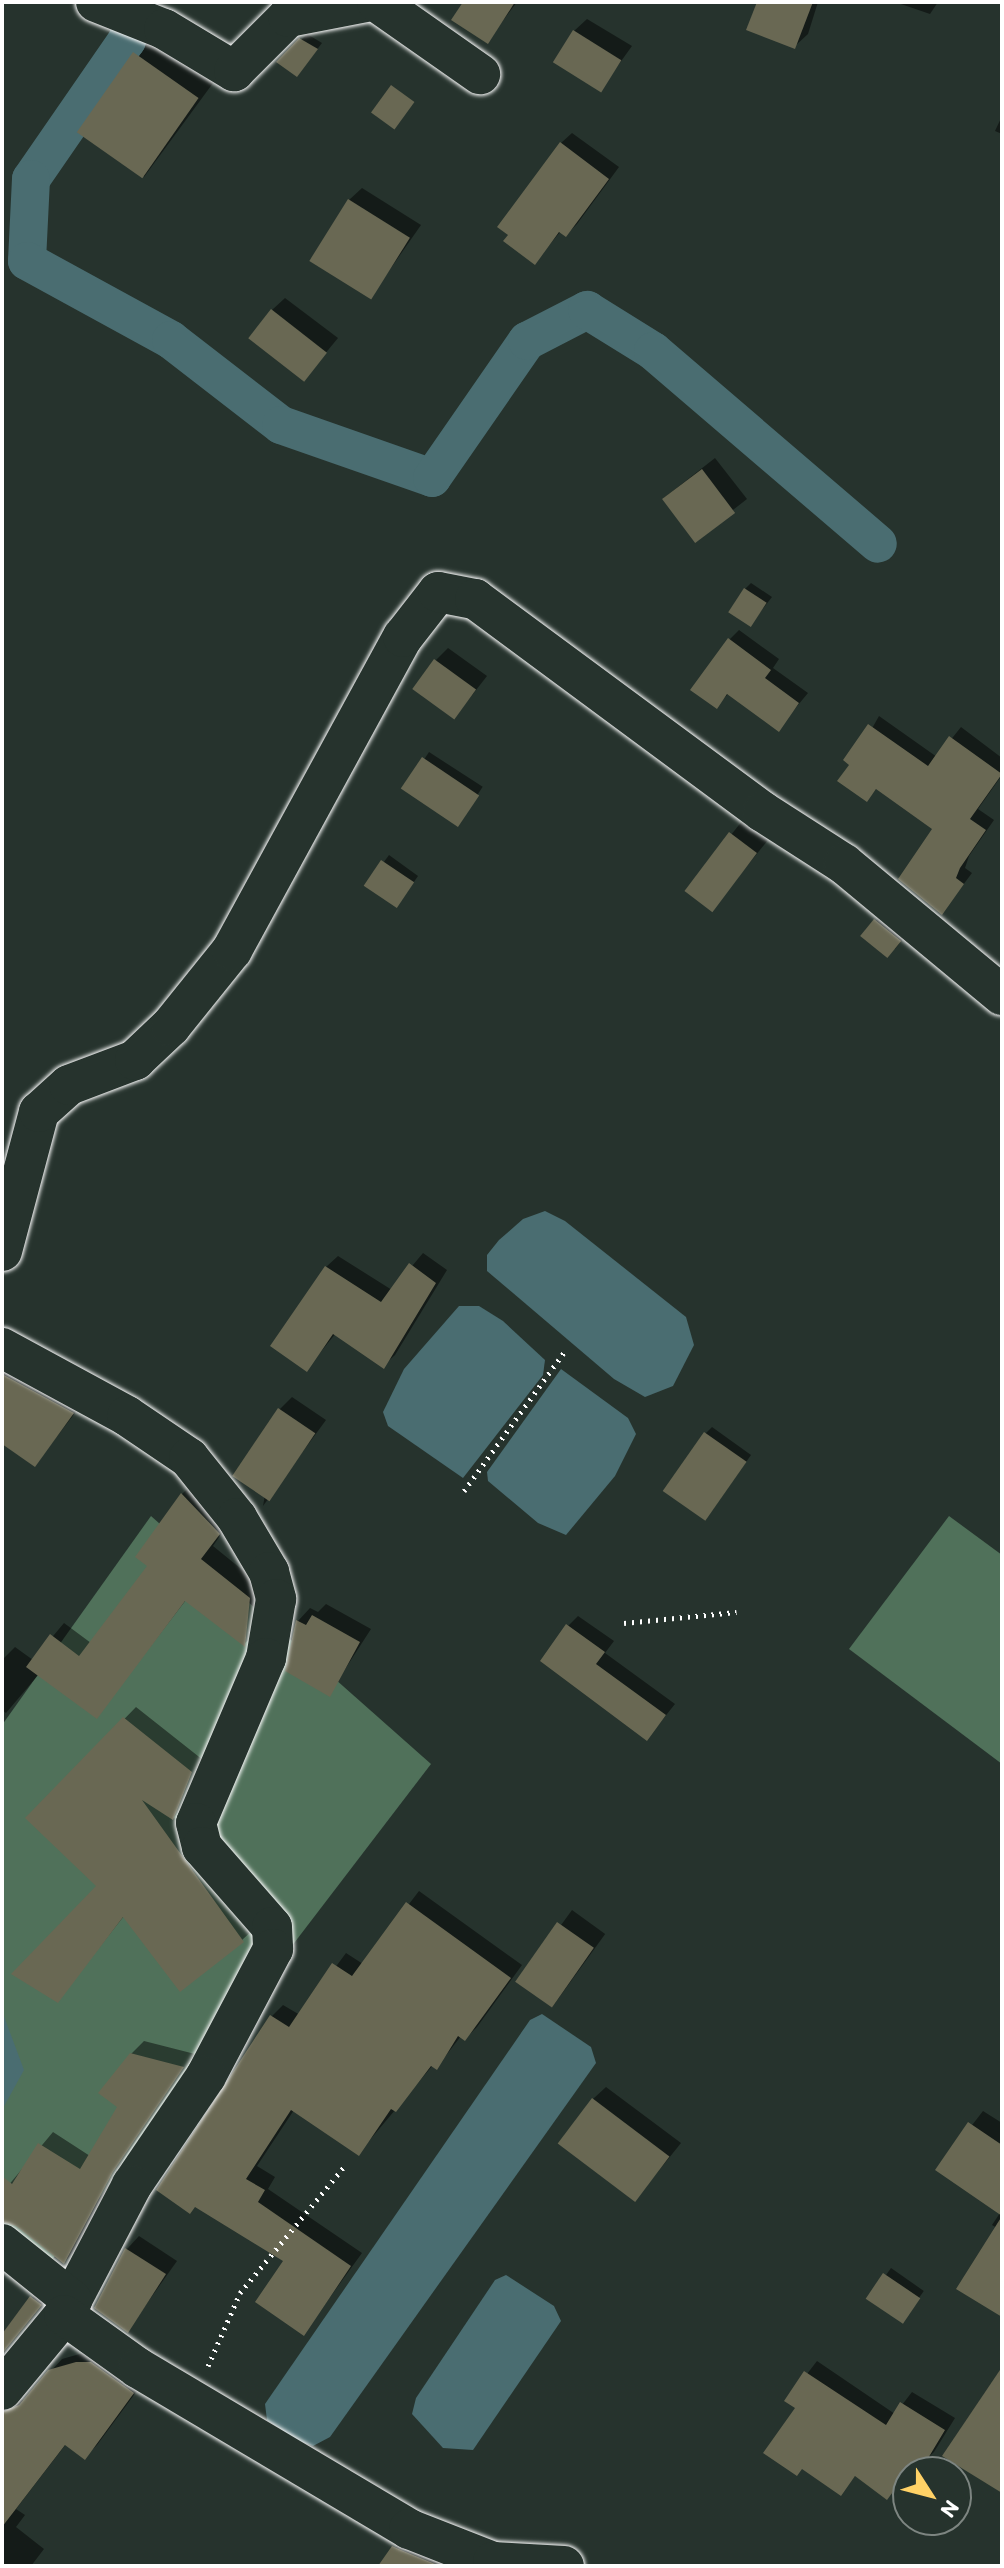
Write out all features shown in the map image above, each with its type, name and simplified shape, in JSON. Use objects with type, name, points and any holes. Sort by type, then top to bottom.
[{"type":"street","points":[[100,5],[164,29],[234,71],[288,17],[366,2]]},
{"type":"street","points":[[377,2],[480,74]]},
{"type":"street","points":[[2,1251],[39,1112],[69,1085],[135,1060],[171,1026],[232,950],[403,637],[438,592],[475,599],[763,812],[844,864],[1002,995]]},
{"type":"street","points":[[2,1348],[127,1416],[189,1458],[237,1518],[269,1572],[276,1599],[266,1658],[196,1823],[202,1847],[272,1927],[273,1949],[206,2076],[132,2185],[68,2308],[2,2390]]},
{"type":"street","points":[[2,2244],[68,2308],[138,2368],[409,2529],[457,2552],[493,2562],[564,2566]]},
{"type":"path","points":[[464,1491],[565,1351]]},
{"type":"path","points":[[624,1623],[736,1612]]},
{"type":"path","points":[[193,2398],[240,2293],[344,2167]]},
{"type":"green space","points":[[151,1516],[431,1764],[48,2265],[2,2230],[2,1725]]},
{"type":"green space","points":[[949,1516],[1002,1555],[1002,1764],[849,1649]]},
{"type":"water","points":[[545,1211],[565,1221],[686,1317],[694,1345],[673,1386],[645,1397],[614,1379],[487,1271],[487,1255],[499,1240],[523,1219]]},
{"type":"water","points":[[459,1306],[479,1306],[503,1321],[545,1360],[543,1375],[463,1478],[388,1426],[383,1412],[404,1369]]},
{"type":"water","points":[[561,1369],[628,1418],[636,1434],[615,1476],[566,1535],[538,1523],[488,1481],[487,1472]]},
{"type":"water","points":[[2,2011],[24,2070],[2,2110]]},
{"type":"water","points":[[542,2014],[591,2047],[596,2063],[330,2437],[313,2446],[296,2440],[267,2420],[265,2404],[530,2020]]},
{"type":"water","points":[[506,2275],[554,2306],[561,2321],[473,2450],[443,2448],[412,2414],[416,2398],[495,2280]]},
{"type":"building","points":[[463,2],[515,2],[488,44],[451,20]]},
{"type":"building","points":[[757,2],[813,2],[795,49],[746,30]]},
{"type":"building","points":[[573,30],[621,60],[601,92],[553,62]]},
{"type":"building","points":[[299,38],[318,49],[297,77],[276,62]]},
{"type":"building","points":[[133,52],[199,98],[142,178],[77,132]]},
{"type":"building","points":[[391,85],[414,102],[394,130],[371,113]]},
{"type":"building","points":[[560,142],[609,179],[566,237],[559,232],[535,265],[503,241],[508,235],[497,227]]},
{"type":"building","points":[[348,199],[410,238],[371,300],[309,261]]},
{"type":"building","points":[[271,309],[327,353],[304,382],[248,338]]},
{"type":"building","points":[[702,469],[735,513],[695,543],[662,499]]},
{"type":"building","points":[[744,588],[767,603],[751,627],[728,612]]},
{"type":"building","points":[[728,638],[771,670],[765,678],[799,703],[779,732],[727,694],[717,709],[690,690]]},
{"type":"building","points":[[434,659],[476,690],[454,719],[412,689]]},
{"type":"building","points":[[868,724],[928,766],[949,736],[1002,774],[970,819],[986,830],[960,868],[956,878],[964,884],[942,915],[898,879],[932,829],[876,789],[867,802],[837,781],[849,765],[843,760]]},
{"type":"building","points":[[422,757],[479,796],[458,827],[401,789]]},
{"type":"building","points":[[729,832],[757,853],[712,912],[684,891]]},
{"type":"building","points":[[381,860],[414,882],[397,908],[364,886]]},
{"type":"building","points":[[874,919],[901,941],[887,958],[860,936]]},
{"type":"building","points":[[409,1263],[436,1283],[384,1369],[333,1334],[307,1372],[270,1346],[325,1266],[381,1302]]},
{"type":"building","points":[[2,1374],[74,1413],[35,1467],[2,1444]]},
{"type":"building","points":[[278,1408],[315,1433],[269,1501],[232,1476]]},
{"type":"building","points":[[704,1432],[747,1462],[705,1521],[663,1491]]},
{"type":"building","points":[[181,1493],[220,1534],[201,1559],[250,1598],[245,1647],[185,1601],[97,1719],[26,1667],[50,1634],[79,1656],[147,1566],[135,1557]]},
{"type":"building","points":[[312,1615],[360,1642],[330,1697],[285,1671],[296,1620],[306,1625]]},
{"type":"building","points":[[566,1624],[605,1652],[596,1664],[666,1715],[647,1741],[540,1661]]},
{"type":"building","points":[[123,1717],[192,1772],[173,1820],[142,1800],[244,1942],[180,1992],[123,1917],[58,2003],[11,1974],[96,1886],[25,1818]]},
{"type":"building","points":[[406,1902],[511,1978],[465,2041],[458,2036],[437,2070],[431,2066],[396,2112],[391,2109],[359,2156],[291,2110],[246,2179],[265,2190],[258,2202],[351,2266],[304,2336],[255,2302],[283,2261],[195,2207],[190,2214],[156,2190],[270,2015],[289,2027],[332,1963],[352,1976]]},
{"type":"building","points":[[557,1922],[594,1948],[552,2008],[515,1982]]},
{"type":"building","points":[[130,2053],[184,2067],[113,2172],[64,2264],[16,2226],[2,2222],[2,2176],[12,2184],[38,2143],[80,2169],[117,2107],[98,2093]]},
{"type":"building","points":[[592,2098],[669,2156],[635,2202],[558,2144]]},
{"type":"building","points":[[968,2122],[1002,2145],[1002,2216],[935,2170]]},
{"type":"building","points":[[1002,2216],[1002,2317],[956,2289]]},
{"type":"building","points":[[125,2248],[166,2274],[128,2333],[94,2308]]},
{"type":"building","points":[[883,2273],[920,2298],[903,2324],[866,2299]]},
{"type":"building","points":[[30,2296],[42,2305],[2,2354],[2,2334]]},
{"type":"building","points":[[76,2362],[91,2362],[134,2393],[85,2460],[65,2445],[2,2527],[2,2412],[19,2405],[48,2370]]},
{"type":"building","points":[[1002,2367],[1002,2493],[972,2474],[972,2456],[942,2456]]},
{"type":"building","points":[[804,2371],[886,2425],[900,2402],[945,2430],[929,2456],[892,2456],[892,2493],[887,2500],[855,2476],[841,2496],[802,2469],[797,2476],[763,2453],[795,2408],[784,2401]]},
{"type":"building","points":[[392,2546],[401,2550],[440,2566],[378,2566]]},
{"type":"waterway","points":[[138,2],[127,40],[31,179],[27,261],[171,340],[281,425],[432,478],[527,341],[587,310],[653,351],[878,544]]}]
